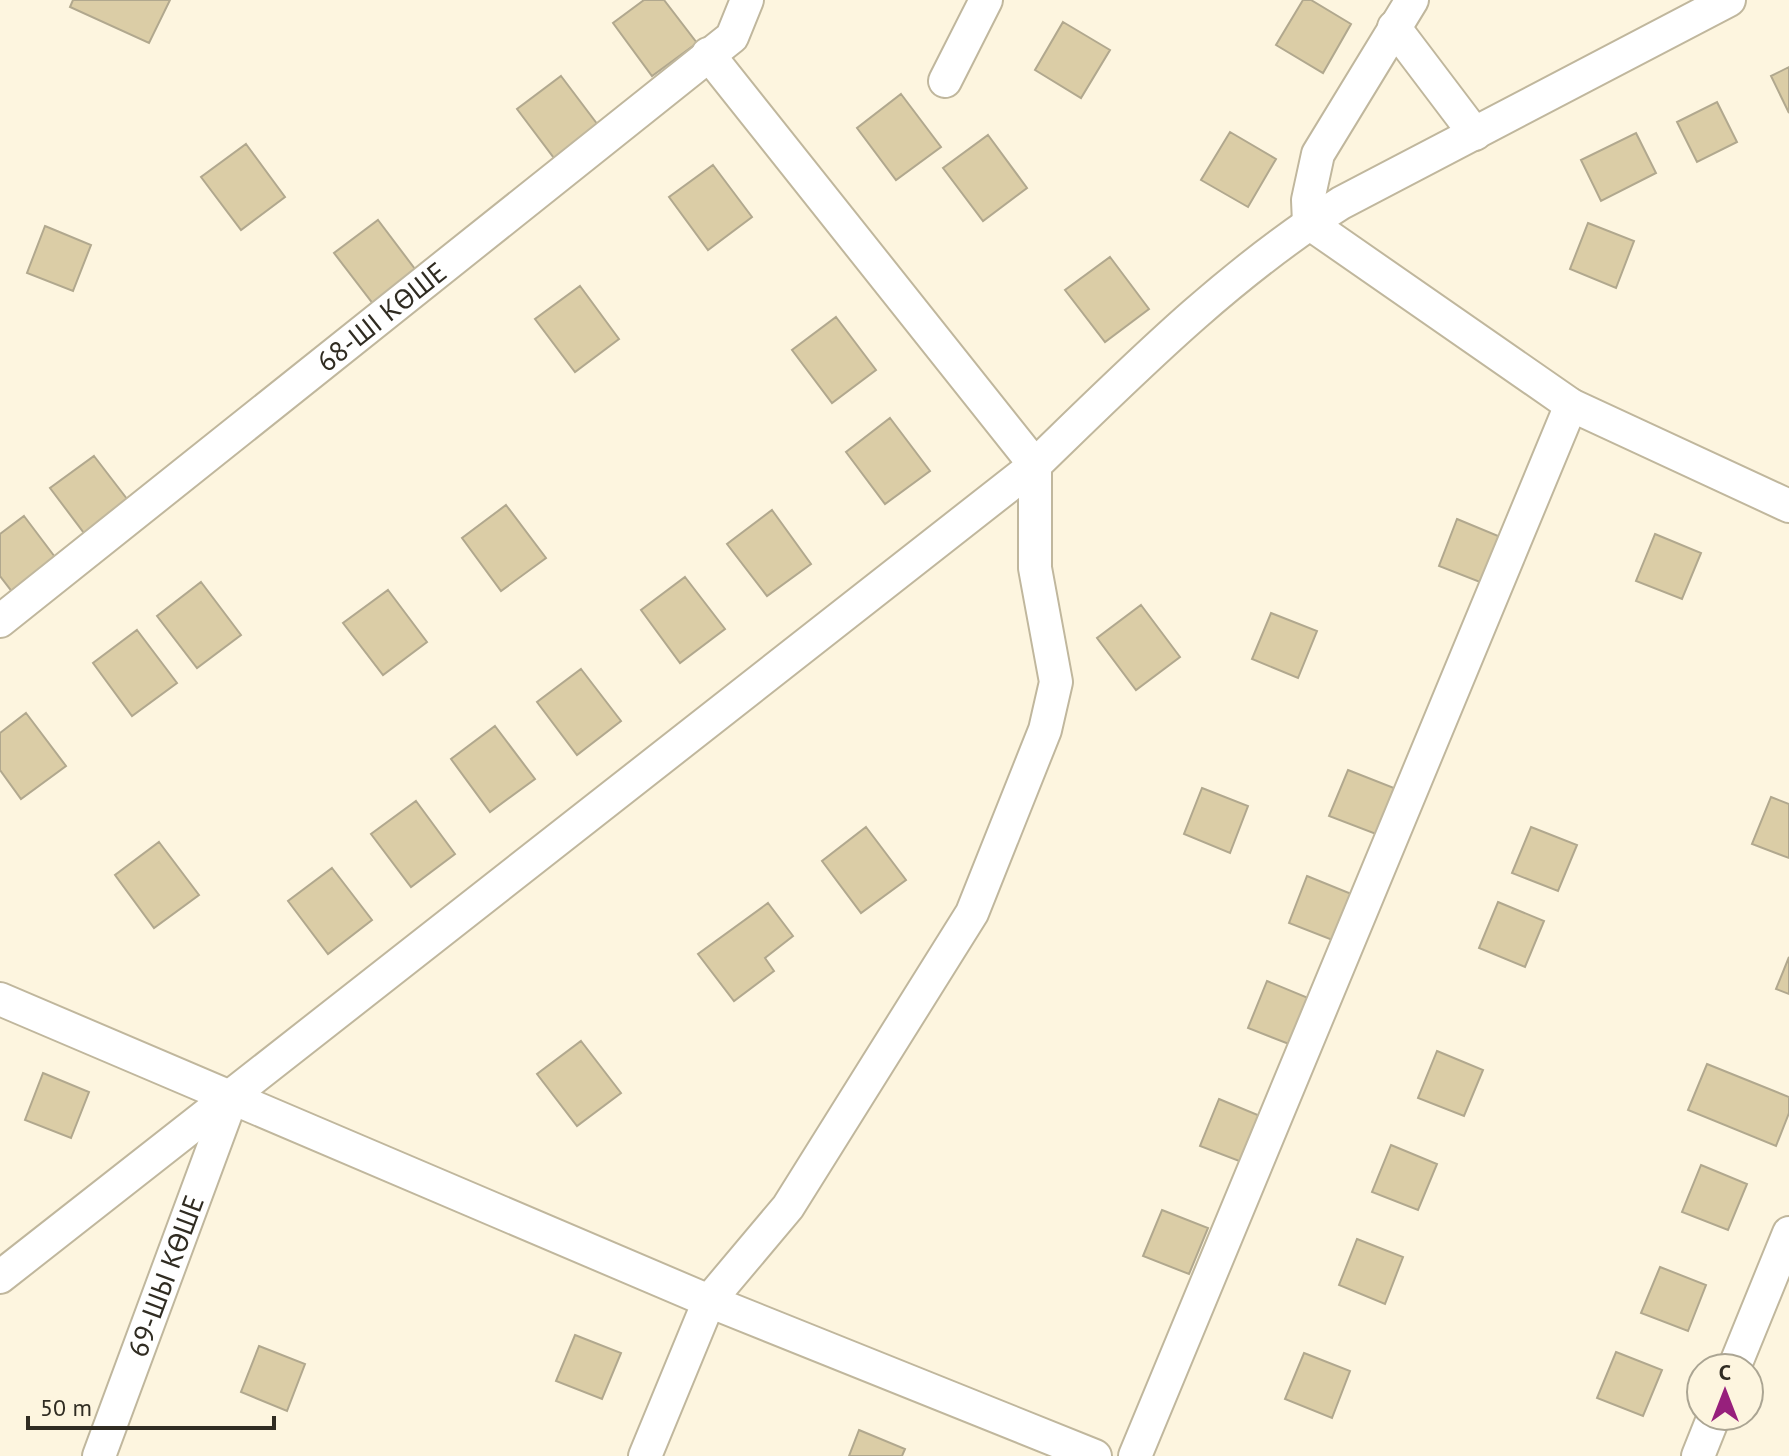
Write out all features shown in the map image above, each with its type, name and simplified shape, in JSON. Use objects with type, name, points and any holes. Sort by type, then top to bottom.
[{"type":"street","name":"68-ШІ КӨШЕ","points":[[0,621],[732,37],[747,0]]},
{"type":"street","points":[[945,81],[986,0]]},
{"type":"street","points":[[1309,223],[1308,200],[1318,154],[1412,0]]},
{"type":"street","points":[[0,1277],[1035,465],[1177,326],[1309,223],[1711,4]]},
{"type":"street","points":[[1394,27],[1475,134]]},
{"type":"street","points":[[645,1456],[709,1301],[788,1207],[972,913],[1045,730],[1056,682],[1035,568],[1035,465],[708,54]]},
{"type":"street","points":[[1309,223],[1571,405],[1789,506]]},
{"type":"street","points":[[1135,1456],[1571,405]]},
{"type":"street","points":[[0,999],[709,1301],[1095,1456]]},
{"type":"street","name":"69-ШЫ КӨШЕ","points":[[99,1456],[232,1097]]},
{"type":"street","points":[[1741,1352],[1789,1233]]},
{"type":"street","points":[[1698,1456],[1708,1432]]},
{"type":"building","points":[[73,0],[170,0],[149,43],[70,7]]},
{"type":"building","points":[[644,0],[664,0],[697,43],[652,76],[613,23]]},
{"type":"building","points":[[1303,0],[1311,0],[1351,24],[1323,73],[1276,45]]},
{"type":"building","points":[[1063,22],[1110,50],[1081,98],[1035,70]]},
{"type":"building","points":[[1789,67],[1789,113],[1771,76]]},
{"type":"building","points":[[561,76],[601,129],[557,162],[517,109]]},
{"type":"building","points":[[901,94],[941,147],[896,180],[857,128]]},
{"type":"building","points":[[1717,102],[1737,142],[1697,162],[1677,122]]},
{"type":"building","points":[[1230,132],[1276,159],[1248,207],[1201,180]]},
{"type":"building","points":[[1636,133],[1656,173],[1601,201],[1581,160]]},
{"type":"building","points":[[988,135],[1027,188],[983,221],[943,168]]},
{"type":"building","points":[[246,144],[285,197],[241,230],[201,177]]},
{"type":"building","points":[[713,165],[752,217],[708,250],[669,197]]},
{"type":"building","points":[[378,220],[418,273],[374,305],[334,253]]},
{"type":"building","points":[[1588,223],[1634,241],[1616,288],[1570,269]]},
{"type":"building","points":[[45,226],[91,245],[73,291],[27,273]]},
{"type":"building","points":[[1110,257],[1149,309],[1105,342],[1065,290]]},
{"type":"building","points":[[580,286],[619,339],[575,372],[535,319]]},
{"type":"building","points":[[836,317],[876,370],[832,403],[792,350]]},
{"type":"building","points":[[890,418],[930,471],[885,504],[846,452]]},
{"type":"building","points":[[94,456],[134,508],[90,541],[50,488]]},
{"type":"building","points":[[506,505],[546,558],[501,591],[462,538]]},
{"type":"building","points":[[772,510],[811,564],[767,596],[727,544]]},
{"type":"building","points":[[24,516],[64,569],[20,602],[0,576],[0,534]]},
{"type":"building","points":[[1457,519],[1503,538],[1485,584],[1439,566]]},
{"type":"building","points":[[1655,534],[1701,553],[1682,599],[1636,581]]},
{"type":"building","points":[[685,577],[725,629],[680,663],[641,610]]},
{"type":"building","points":[[201,582],[241,635],[197,668],[157,616]]},
{"type":"building","points":[[388,590],[427,642],[383,675],[343,623]]},
{"type":"building","points":[[1141,605],[1180,657],[1136,690],[1097,638]]},
{"type":"building","points":[[1271,613],[1317,631],[1298,678],[1252,659]]},
{"type":"building","points":[[137,630],[177,683],[132,716],[93,663]]},
{"type":"building","points":[[581,669],[621,721],[577,755],[537,702]]},
{"type":"building","points":[[26,713],[66,766],[21,799],[0,770],[0,733]]},
{"type":"building","points":[[495,726],[535,779],[490,812],[451,759]]},
{"type":"building","points":[[1348,770],[1394,788],[1376,834],[1329,816]]},
{"type":"building","points":[[1202,788],[1248,806],[1230,853],[1184,834]]},
{"type":"building","points":[[1771,797],[1789,804],[1789,858],[1752,844]]},
{"type":"building","points":[[416,801],[455,854],[411,887],[371,834]]},
{"type":"building","points":[[866,827],[906,880],[861,913],[822,861]]},
{"type":"building","points":[[1531,827],[1577,845],[1558,891],[1512,873]]},
{"type":"building","points":[[159,842],[199,895],[154,928],[115,875]]},
{"type":"building","points":[[332,868],[372,920],[328,954],[288,901]]},
{"type":"building","points":[[1307,876],[1354,895],[1335,941],[1289,923]]},
{"type":"building","points":[[1498,902],[1544,921],[1525,967],[1479,948]]},
{"type":"building","points":[[768,903],[793,936],[765,958],[774,971],[734,1001],[698,954]]},
{"type":"building","points":[[1789,957],[1789,994],[1776,989]]},
{"type":"building","points":[[1267,981],[1313,1000],[1294,1046],[1248,1028]]},
{"type":"building","points":[[581,1041],[621,1093],[577,1126],[537,1074]]},
{"type":"building","points":[[1437,1051],[1483,1070],[1464,1116],[1418,1098]]},
{"type":"building","points":[[1707,1064],[1789,1097],[1789,1113],[1776,1146],[1688,1110]]},
{"type":"building","points":[[43,1073],[89,1092],[71,1138],[25,1120]]},
{"type":"building","points":[[1219,1099],[1265,1118],[1247,1164],[1200,1146]]},
{"type":"building","points":[[1391,1145],[1437,1164],[1418,1210],[1372,1192]]},
{"type":"building","points":[[1701,1165],[1747,1184],[1728,1230],[1682,1212]]},
{"type":"building","points":[[1162,1210],[1208,1228],[1189,1274],[1143,1256]]},
{"type":"building","points":[[1357,1239],[1403,1257],[1385,1304],[1339,1285]]},
{"type":"building","points":[[1660,1267],[1706,1285],[1688,1331],[1641,1313]]},
{"type":"building","points":[[575,1335],[621,1353],[602,1399],[556,1381]]},
{"type":"building","points":[[259,1346],[305,1364],[287,1411],[241,1392]]},
{"type":"building","points":[[1616,1352],[1662,1370],[1643,1416],[1597,1398]]},
{"type":"building","points":[[1304,1353],[1350,1371],[1332,1418],[1285,1399]]},
{"type":"building","points":[[859,1430],[905,1449],[902,1456],[849,1456]]}]
